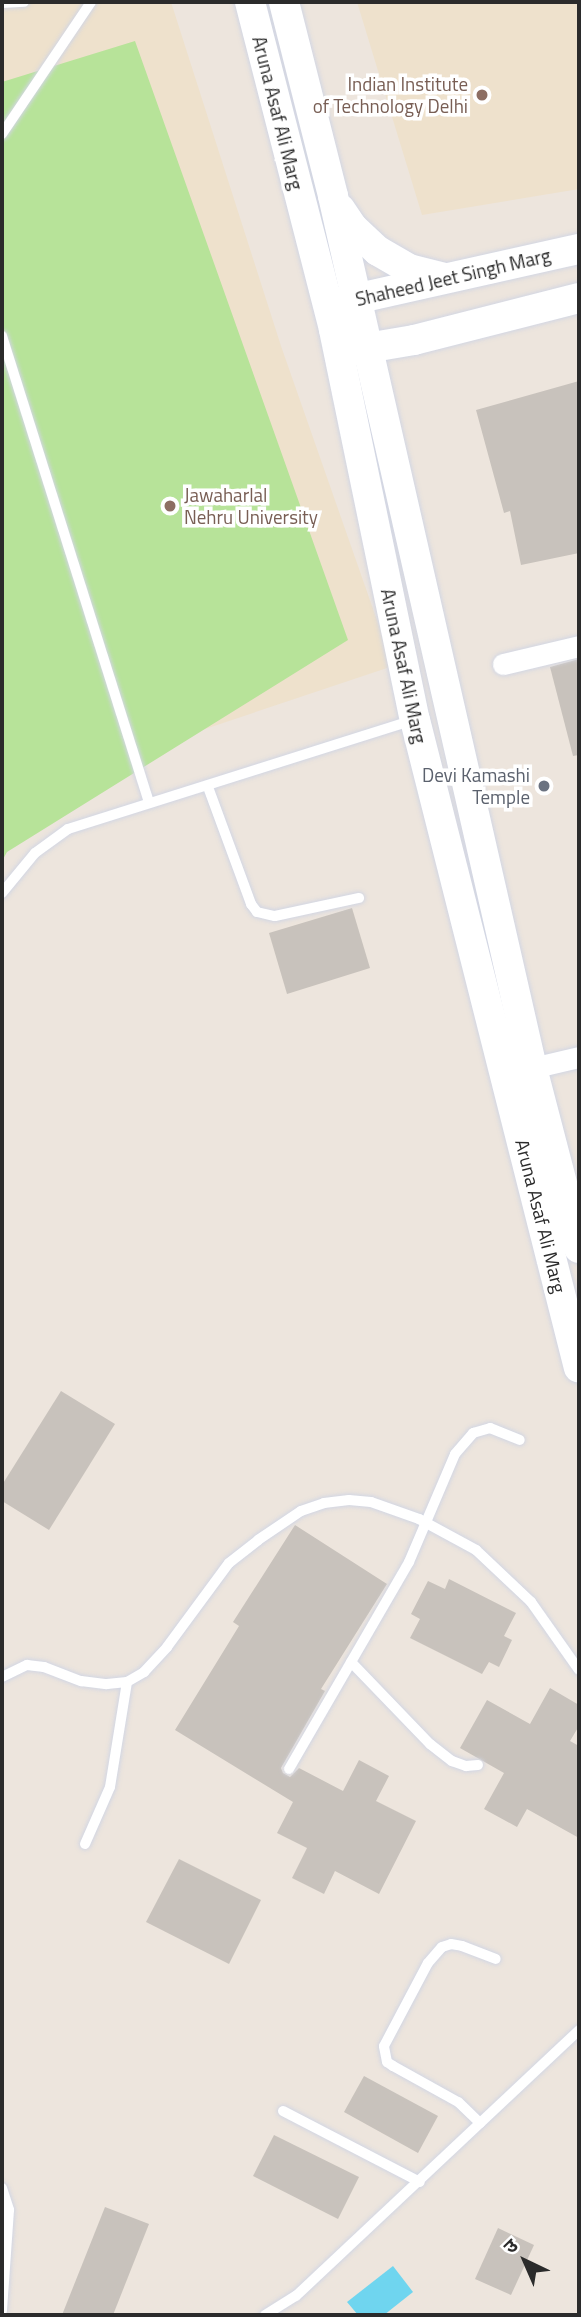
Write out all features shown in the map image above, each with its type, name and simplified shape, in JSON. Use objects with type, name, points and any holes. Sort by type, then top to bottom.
[{"type":"main road","name":"Aruna Asaf Ali Marg","points":[[250,2],[341,302],[450,711],[532,1069],[575,1213],[579,1248]]},
{"type":"main road","name":"Aruna Asaf Ali Marg","points":[[284,2],[333,196],[341,302]]},
{"type":"main road","points":[[333,196],[352,226],[378,251],[410,269],[444,278]]},
{"type":"main road","name":"Shaheed Jeet Singh Marg","points":[[341,302],[579,249]]},
{"type":"main road","points":[[352,351],[414,340],[579,298]]},
{"type":"main road","name":"Aruna Asaf Ali Marg","points":[[352,351],[415,720],[579,1368]]},
{"type":"street","points":[[503,664],[579,646]]},
{"type":"street","points":[[415,720],[450,711]]},
{"type":"street","points":[[532,1069],[579,1057]]},
{"type":"lane","points":[[2,3],[23,2]]},
{"type":"lane","points":[[2,134],[91,2]]},
{"type":"lane","points":[[2,335],[149,802]]},
{"type":"lane","points":[[2,893],[50,840],[68,829],[415,720]]},
{"type":"lane","points":[[208,787],[251,904],[257,912],[275,916],[359,898]]},
{"type":"lane","points":[[289,1769],[409,1562],[455,1454],[473,1433],[489,1428],[520,1440]]},
{"type":"lane","points":[[2,1677],[27,1665],[44,1667],[81,1681],[107,1684],[127,1682],[144,1672],[167,1647],[229,1563],[258,1539],[301,1511],[324,1503],[371,1502],[426,1522],[476,1550],[512,1581],[531,1602],[579,1670]]},
{"type":"lane","points":[[351,1662],[430,1744],[452,1761],[466,1766],[478,1765]]},
{"type":"lane","points":[[85,1844],[110,1787],[127,1682]]},
{"type":"lane","points":[[480,2123],[458,2102],[387,2062],[384,2046],[428,1963],[442,1947],[462,1945],[496,1959]]},
{"type":"lane","points":[[265,2315],[296,2296],[420,2182],[563,2042],[579,2030]]},
{"type":"lane","points":[[283,2111],[420,2182]]},
{"type":"lane","points":[[2,2188],[9,2210],[2,2311]]},
{"type":"shaded area","name":"Jawaharlal Nehru University","points":[[2,2],[171,2],[281,346],[393,666],[2,797]]},
{"type":"shaded area","name":"Indian Institute of Technology Delhi","points":[[357,2],[579,2],[579,189],[422,215]]},
{"type":"green space","name":"Jawaharlal Nehru University","points":[[135,41],[348,640],[7,852],[2,861],[2,82]]},
{"type":"water","points":[[393,2266],[413,2292],[384,2315],[358,2315],[347,2302]]},
{"type":"building","points":[[579,381],[579,553],[521,565],[510,511],[504,513],[476,410]]},
{"type":"building","points":[[579,659],[579,755],[573,756],[550,667]]},
{"type":"building","points":[[352,908],[370,968],[287,994],[269,933]]},
{"type":"building","points":[[61,1391],[115,1424],[49,1530],[2,1501],[2,1485]]},
{"type":"building","points":[[295,1525],[387,1584],[321,1689],[325,1691],[281,1768],[283,1773],[290,1777],[299,1768],[343,1791],[359,1760],[389,1776],[376,1801],[416,1821],[379,1894],[335,1871],[324,1894],[292,1878],[307,1848],[277,1833],[293,1802],[175,1730],[239,1626],[233,1622]]},
{"type":"building","points":[[449,1579],[516,1613],[504,1636],[512,1640],[499,1667],[489,1662],[482,1674],[410,1638],[420,1619],[411,1614],[428,1581],[445,1589]]},
{"type":"building","points":[[550,1688],[579,1705],[579,1726],[570,1741],[579,1746],[579,1838],[527,1809],[517,1827],[484,1809],[504,1773],[460,1748],[487,1700],[530,1724]]},
{"type":"building","points":[[179,1859],[261,1900],[229,1964],[146,1922]]},
{"type":"building","points":[[364,2076],[438,2116],[418,2153],[344,2112]]},
{"type":"building","points":[[274,2135],[359,2177],[338,2219],[253,2176]]},
{"type":"building","points":[[105,2207],[149,2224],[113,2315],[62,2315]]},
{"type":"building","points":[[498,2228],[534,2245],[511,2295],[475,2279]]},
{"type":"place","name":"Indian Institute of Technology Delhi","points":[[482,95]]},
{"type":"place","name":"Jawaharlal Nehru University","points":[[170,506]]},
{"type":"place","name":"Devi Kamashi Temple","points":[[544,786]]}]
